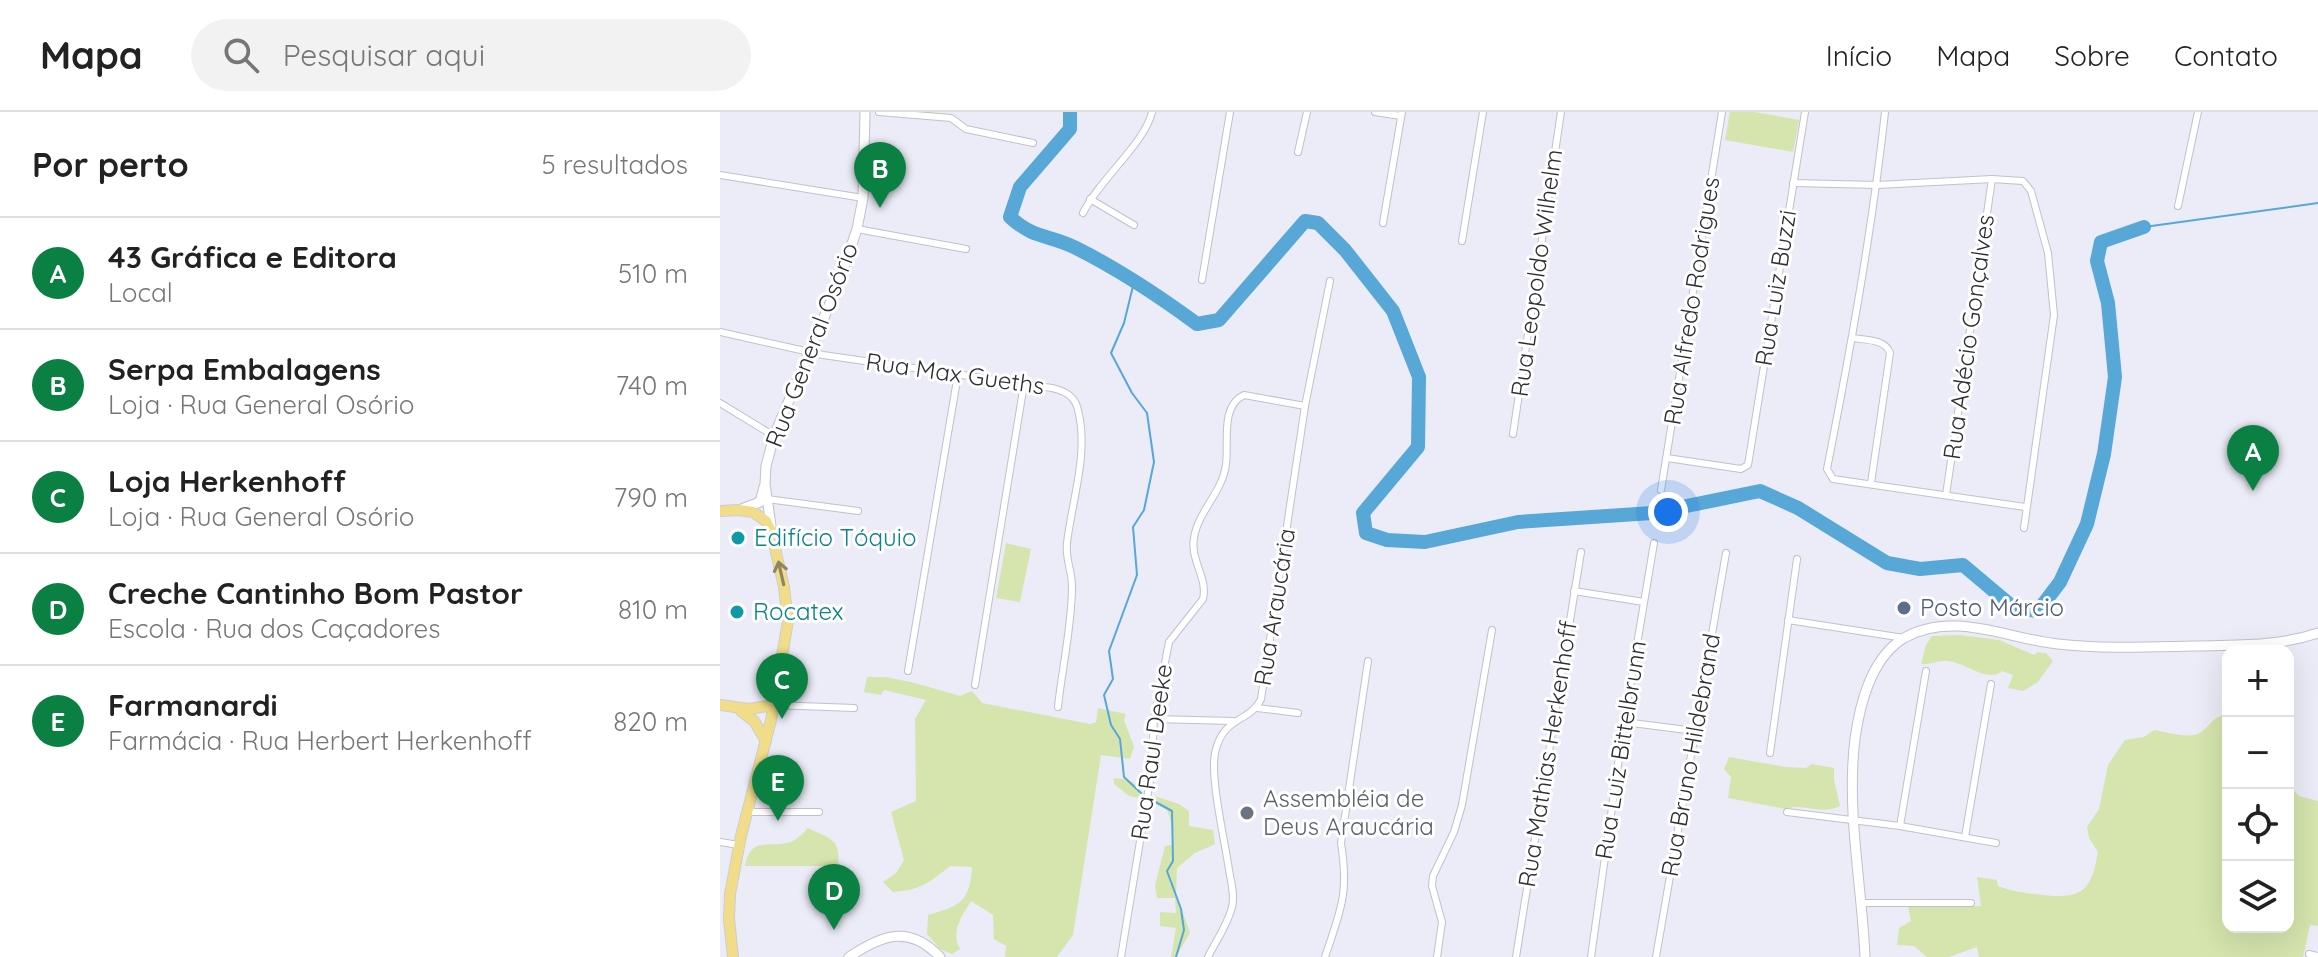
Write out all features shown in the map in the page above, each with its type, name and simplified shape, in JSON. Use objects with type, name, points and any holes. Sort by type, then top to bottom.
[{"type":"main road","name":"Rua General Osório","points":[[730,956],[725,894],[766,741],[788,621],[786,597],[771,531],[766,466],[774,436],[811,352],[857,229],[863,198],[865,112]]},
{"type":"main road","points":[[739,510],[760,502],[765,484]]},
{"type":"main road","points":[[720,511],[739,510],[759,514],[771,531]]},
{"type":"main road","points":[[1865,957],[1852,773],[1855,737],[1864,698],[1880,661],[1888,650],[1904,638],[1929,629],[1963,626],[2054,644],[2101,648],[2240,646],[2285,642],[2318,633]]},
{"type":"main road","points":[[720,705],[757,709],[773,705]]},
{"type":"main road","points":[[736,708],[754,721],[766,741]]},
{"type":"main road","points":[[849,957],[873,942],[900,934],[916,939],[940,957]]},
{"type":"street","points":[[879,112],[951,118],[966,129],[1033,143]]},
{"type":"street","points":[[1083,213],[1090,199],[1143,133],[1152,112]]},
{"type":"street","points":[[1202,280],[1230,112]]},
{"type":"street","points":[[1298,152],[1307,112]]},
{"type":"street","points":[[1375,112],[1402,114],[1383,223]]},
{"type":"street","points":[[1462,241],[1483,112]]},
{"type":"street","name":"Rua Leopoldo Wilhelm","points":[[1513,434],[1561,112]]},
{"type":"street","name":"Rua Alfredo Rodrigues","points":[[1661,490],[1722,112]]},
{"type":"street","name":"Rua Luiz Buzzi","points":[[1667,458],[1741,469],[1748,465],[1805,112]]},
{"type":"street","points":[[1885,112],[1853,338],[1827,469],[1833,479],[2025,507]]},
{"type":"street","points":[[2178,206],[2198,112]]},
{"type":"street","points":[[720,175],[863,198]]},
{"type":"street","points":[[1793,183],[1877,185],[1992,179],[2023,181],[2028,185],[2048,253],[2054,315],[2024,528]]},
{"type":"street","name":"Rua Adécio Gonçalves","points":[[1946,495],[1992,179]]},
{"type":"street","points":[[1090,199],[1134,225]]},
{"type":"street","points":[[857,229],[966,249]]},
{"type":"street","name":"Rua Araucária","points":[[1233,721],[1257,708],[1263,686],[1305,406],[1330,281]]},
{"type":"street","name":"Rua Max Gueths","points":[[720,332],[811,352],[1064,391],[1072,397],[1078,407],[1080,421],[1080,465],[1066,546],[1072,586],[1058,707]]},
{"type":"street","points":[[1853,338],[1881,343],[1888,347],[1890,353],[1871,483]]},
{"type":"street","points":[[908,671],[958,374]]},
{"type":"street","points":[[975,685],[1024,384]]},
{"type":"street","name":"Rua Raul Deeke","points":[[1121,957],[1151,774],[1154,719],[1169,642],[1203,599],[1205,591],[1195,558],[1194,537],[1223,480],[1232,405],[1244,395],[1305,406]]},
{"type":"street","points":[[720,403],[774,436]]},
{"type":"street","points":[[767,499],[858,511]]},
{"type":"street","name":"Rua Luiz Bittelbrunn","points":[[1591,957],[1624,722],[1654,543]]},
{"type":"street","name":"Rua Mathias Herkenhoff","points":[[1516,957],[1581,552]]},
{"type":"street","name":"Rua Bruno Hildebrand","points":[[1656,957],[1726,553]]},
{"type":"street","points":[[1770,753],[1797,559]]},
{"type":"street","points":[[1574,591],[1644,602]]},
{"type":"street","points":[[1788,620],[1904,638]]},
{"type":"street","points":[[1437,957],[1442,922],[1432,886],[1433,876],[1454,832],[1462,805],[1492,630]]},
{"type":"street","points":[[1325,957],[1344,901],[1345,871],[1341,843],[1368,661]]},
{"type":"street","points":[[1900,826],[1926,671]]},
{"type":"street","points":[[1965,837],[1991,684]]},
{"type":"street","points":[[773,705],[854,708]]},
{"type":"street","points":[[1257,708],[1298,713]]},
{"type":"street","points":[[1154,719],[1233,721]]},
{"type":"street","points":[[1208,957],[1227,921],[1234,897],[1214,764],[1222,735],[1233,721]]},
{"type":"street","points":[[1624,722],[1695,731]]},
{"type":"street","points":[[747,812],[819,812]]},
{"type":"street","points":[[1787,812],[1900,826],[1996,843]]},
{"type":"street","points":[[720,842],[739,845]]},
{"type":"street","points":[[1861,903],[1971,903]]},
{"type":"street","points":[[2309,954],[2318,956]]},
{"type":"green space","points":[[1730,112],[1754,112],[1799,120],[1793,152],[1725,140]]},
{"type":"green space","points":[[1006,543],[1031,549],[1020,602],[996,598]]},
{"type":"green space","points":[[1960,635],[1999,640],[2034,655],[2046,653],[2053,661],[2038,682],[2023,691],[2008,688],[2013,675],[2002,671],[1983,674],[1947,661],[1921,664],[1932,636]]},
{"type":"green space","points":[[867,677],[886,677],[960,696],[972,691],[982,703],[1090,724],[1096,722],[1098,708],[1126,714],[1124,720],[1134,747],[1130,759],[1101,755],[1073,935],[1057,957],[1005,957],[1006,946],[994,939],[993,915],[971,901],[957,930],[960,949],[952,954],[940,949],[927,934],[928,915],[961,901],[969,888],[972,867],[950,866],[924,885],[902,891],[893,892],[883,882],[896,873],[904,860],[891,812],[916,801],[915,719],[926,700],[884,690],[881,695],[864,692]]},
{"type":"green space","points":[[2222,716],[2222,933],[2294,933],[2294,791],[2299,796],[2318,801],[2318,926],[2310,925],[2303,957],[1979,957],[1977,947],[1949,957],[1927,957],[1914,946],[1897,945],[1899,928],[1911,921],[1908,906],[1981,906],[1977,877],[1997,880],[1998,886],[2009,890],[2042,895],[2067,896],[2082,890],[2092,876],[2098,852],[2089,838],[2087,827],[2099,809],[2108,765],[2125,740],[2144,737],[2154,730],[2196,734]]},
{"type":"green space","points":[[1729,757],[1785,767],[1806,768],[1812,764],[1834,768],[1840,806],[1826,810],[1786,809],[1728,798],[1731,777],[1724,769]]},
{"type":"green space","points":[[1114,778],[1129,780],[1140,787],[1139,798],[1129,796],[1114,784]]},
{"type":"green space","points":[[1155,796],[1189,811],[1189,826],[1213,830],[1215,844],[1195,853],[1177,868],[1176,893],[1190,933],[1176,957],[1171,957],[1176,928],[1160,926],[1160,912],[1176,913],[1175,898],[1157,898],[1155,886],[1165,846],[1172,845],[1172,825],[1167,810],[1152,802]]},
{"type":"green space","points":[[808,828],[828,837],[836,845],[838,866],[745,866],[748,856],[757,846],[793,841]]},
{"type":"waterway","points":[[1070,112],[1070,129],[1020,187],[1010,217],[1027,230],[1066,244],[1107,265],[1197,324],[1219,320],[1305,221],[1318,223],[1345,250],[1393,311],[1419,377],[1418,447],[1363,513],[1366,533],[1387,540],[1425,542],[1518,522],[1652,513],[1760,491],[1798,508],[1887,563],[1920,569],[1963,565],[2014,608],[2038,611],[2060,582],[2087,524],[2104,454],[2115,377],[2108,303],[2097,261],[2101,242],[2144,227]]},
{"type":"waterway","points":[[2144,227],[2318,203]]},
{"type":"waterway","points":[[1134,282],[1124,323],[1111,353],[1132,393],[1147,413],[1154,462],[1144,510],[1133,527],[1137,575],[1109,651],[1113,679],[1104,695],[1111,725],[1120,739],[1124,777],[1141,793]]},
{"type":"waterway","points":[[1152,800],[1172,811],[1173,861],[1167,871],[1181,909],[1184,930],[1176,957]]},
{"type":"place","name":"Serpa Embalagens","points":[[880,208]]},
{"type":"place","name":"43 Gráfica e Editora","points":[[2253,491]]},
{"type":"place","name":"Edifício Tóquio","points":[[738,538]]},
{"type":"place","name":"Posto Márcio","points":[[1904,608]]},
{"type":"place","name":"Rocatex","points":[[737,612]]},
{"type":"place","name":"Loja Herkenhoff","points":[[782,719]]},
{"type":"place","name":"Assembléia de Deus Araucária","points":[[1247,813]]},
{"type":"place","name":"Farmanardi","points":[[778,821]]},
{"type":"place","name":"Creche Cantinho Bom Pastor","points":[[834,930]]}]
